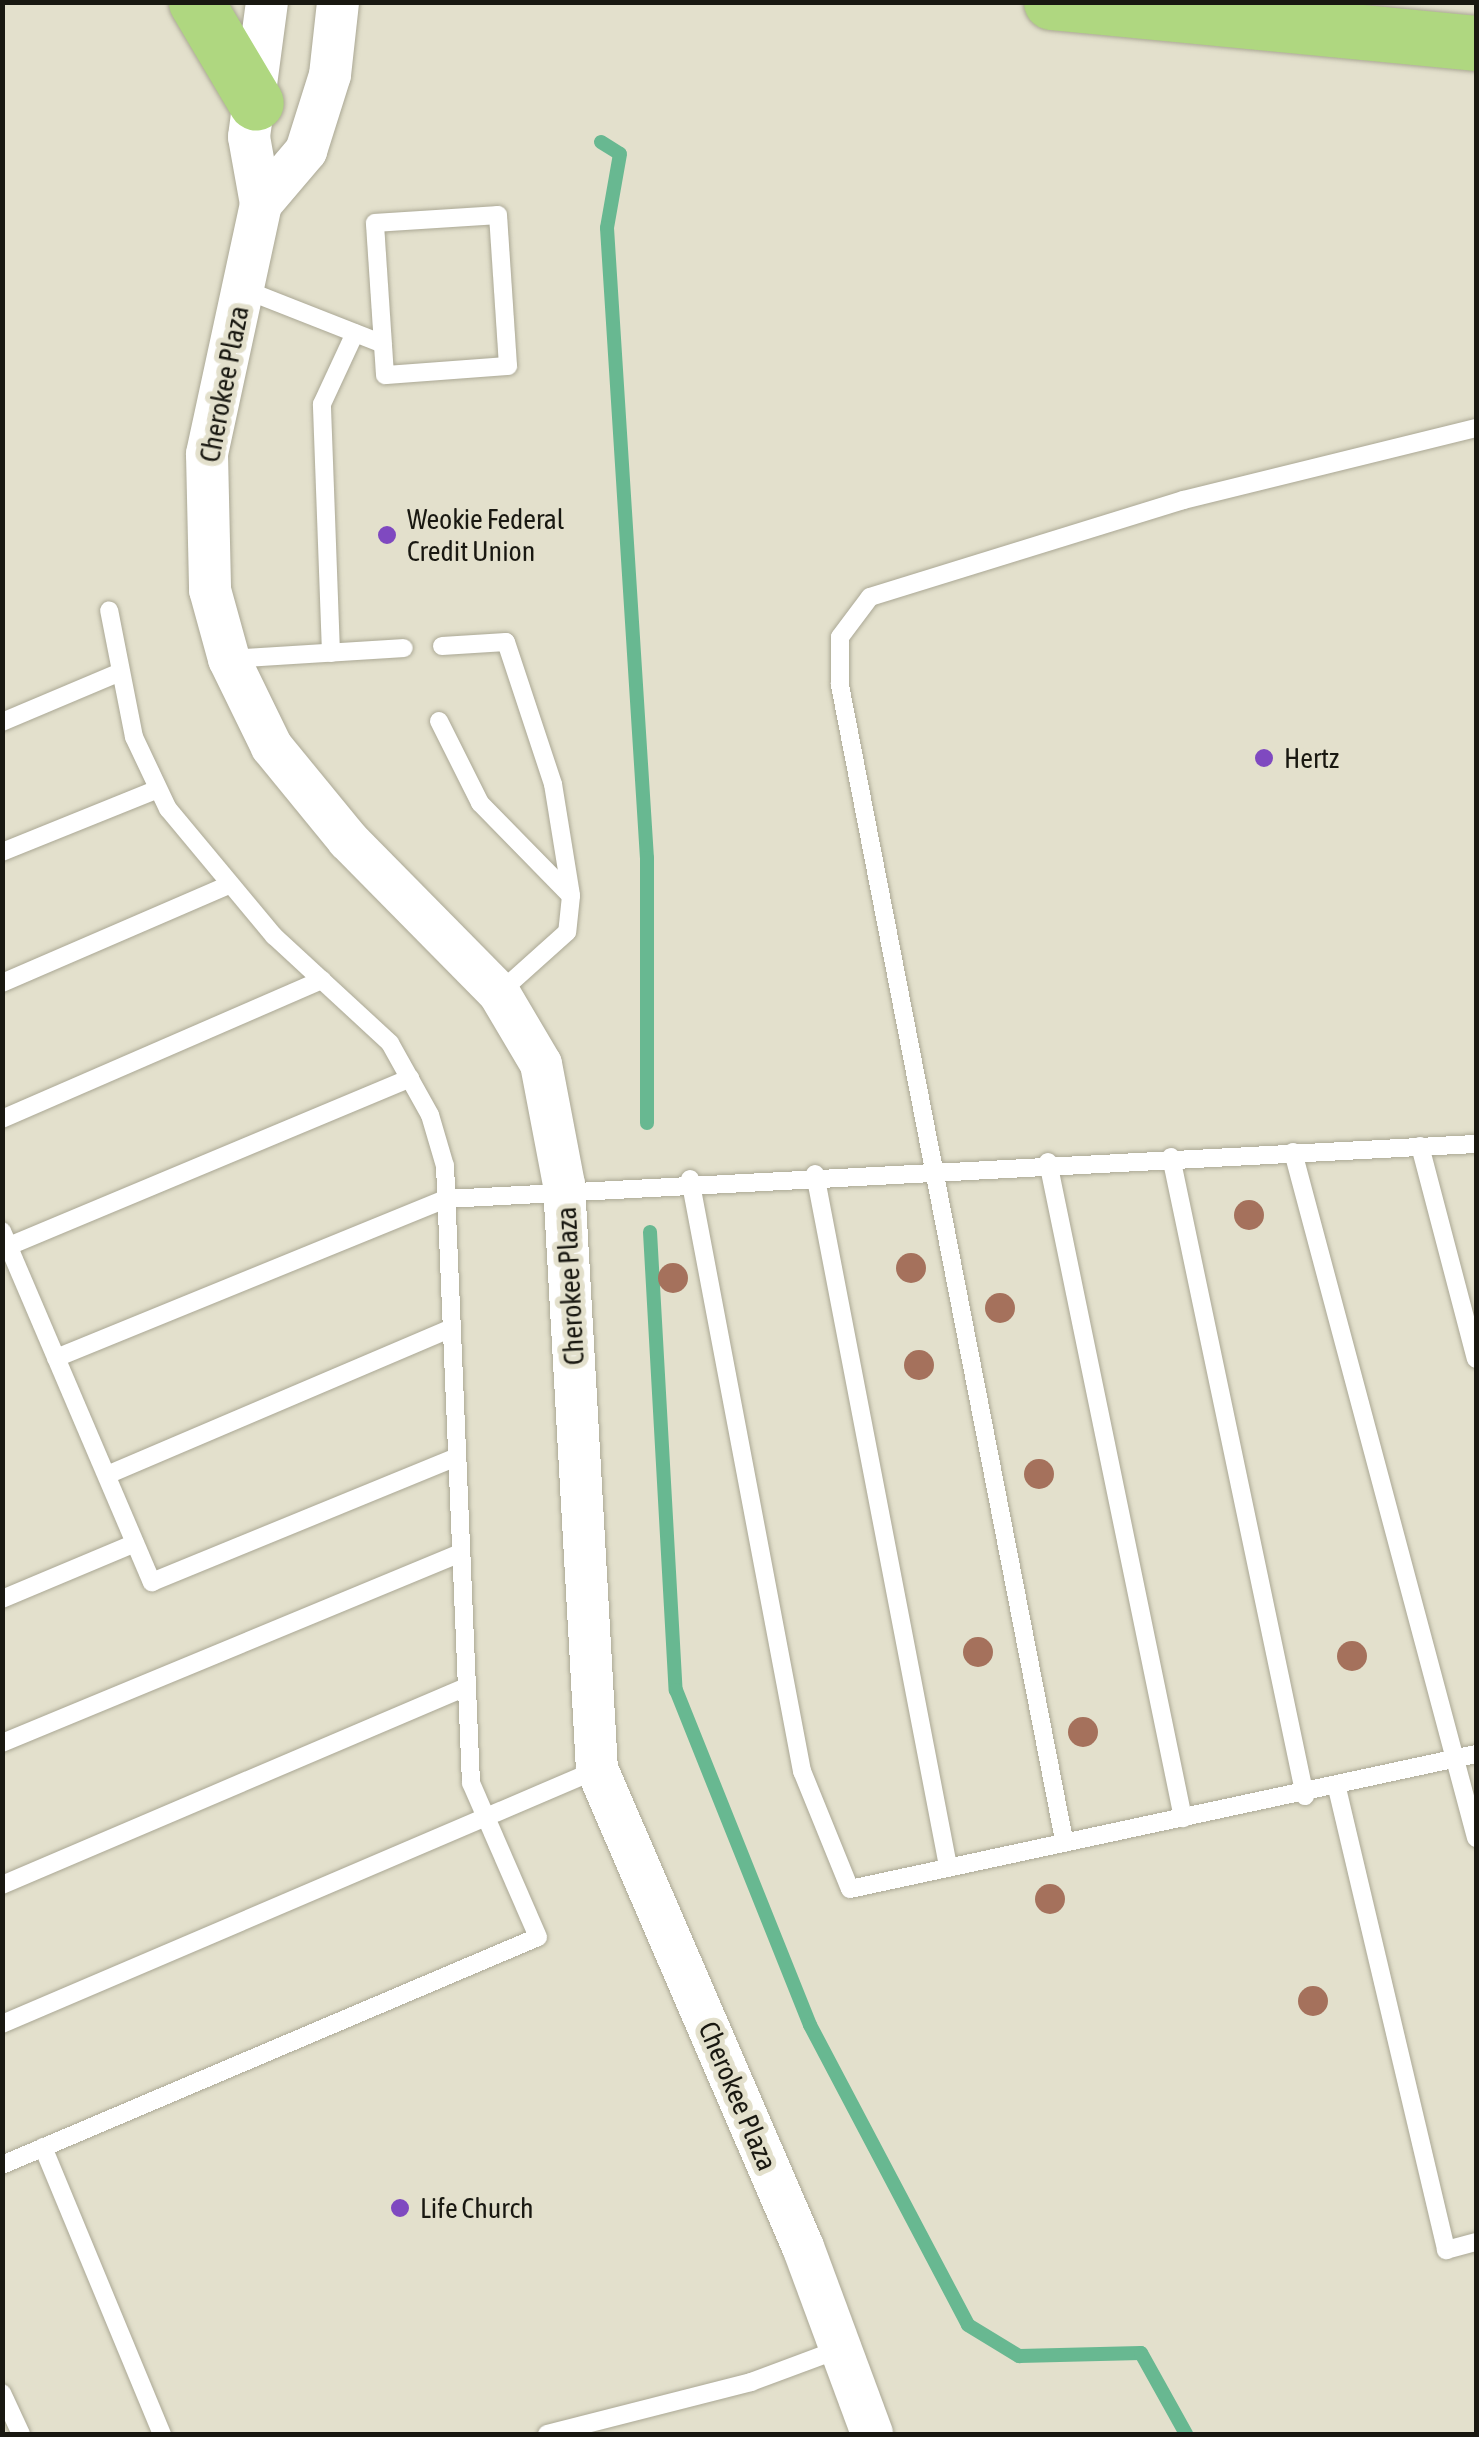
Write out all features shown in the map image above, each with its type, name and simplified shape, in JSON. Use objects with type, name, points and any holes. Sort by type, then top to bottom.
[{"type":"highway","points":[[196,2],[256,103]]},
{"type":"highway","points":[[1051,2],[1476,43]]},
{"type":"street","name":"Cherokee Plaza","points":[[267,2],[249,137],[261,204],[207,454],[210,590],[229,659],[307,794],[498,993],[541,1064],[564,1186],[597,1770],[804,2247],[837,2350],[872,2434]]},
{"type":"street","name":"Cherokee Plaza","points":[[261,204],[306,151],[330,75],[338,2]]},
{"type":"lane","points":[[498,215],[508,366],[385,376],[382,344],[375,223],[498,215]]},
{"type":"lane","points":[[242,289],[382,344]]},
{"type":"lane","points":[[331,653],[322,404],[355,333]]},
{"type":"lane","points":[[1064,1840],[840,685],[849,616],[870,597],[1183,500],[1476,428]]},
{"type":"lane","points":[[2,2165],[538,1937],[471,1783],[446,1199],[430,1116],[390,1043],[229,885],[158,789],[118,672],[108,610]]},
{"type":"lane","points":[[442,646],[506,642],[553,784],[571,896],[566,932],[498,993]]},
{"type":"lane","points":[[229,659],[404,648]]},
{"type":"lane","points":[[2,722],[118,672]]},
{"type":"lane","points":[[440,721],[480,802],[571,896]]},
{"type":"lane","points":[[2,852],[158,789]]},
{"type":"lane","points":[[2,983],[229,885]]},
{"type":"lane","points":[[2,1119],[322,980]]},
{"type":"lane","points":[[410,1078],[6,1239],[152,1582],[455,1458]]},
{"type":"lane","points":[[56,1358],[446,1199],[564,1186],[690,1179],[1476,1144]]},
{"type":"lane","points":[[1420,1146],[1476,1359]]},
{"type":"lane","points":[[1293,1152],[1476,1838]]},
{"type":"lane","points":[[1171,1157],[1306,1796]]},
{"type":"lane","points":[[1048,1162],[1183,1818]]},
{"type":"lane","points":[[816,1174],[948,1866]]},
{"type":"lane","points":[[690,1179],[802,1771],[850,1888],[1064,1840],[1306,1796],[1476,1754]]},
{"type":"lane","points":[[107,1475],[450,1328]]},
{"type":"lane","points":[[2,1598],[136,1543]]},
{"type":"lane","points":[[2,1743],[460,1553]]},
{"type":"lane","points":[[2,1885],[466,1687]]},
{"type":"lane","points":[[2,2024],[597,1770]]},
{"type":"lane","points":[[1337,1788],[1446,2250],[1476,2242]]},
{"type":"lane","points":[[44,2148],[162,2434]]},
{"type":"lane","points":[[547,2434],[751,2382],[837,2350]]},
{"type":"lane","points":[[2,2393],[21,2434]]},
{"type":"waterway","points":[[601,142],[620,154],[607,228],[647,858],[647,1123]]},
{"type":"waterway","points":[[650,1232],[676,1690],[810,2025],[968,2325],[1019,2356],[1141,2353],[1186,2434]]},
{"type":"place","name":"Weokie Federal Credit Union","points":[[387,535]]},
{"type":"place","name":"Hertz","points":[[1264,758]]},
{"type":"place","name":"Life Church","points":[[400,2208]]}]
